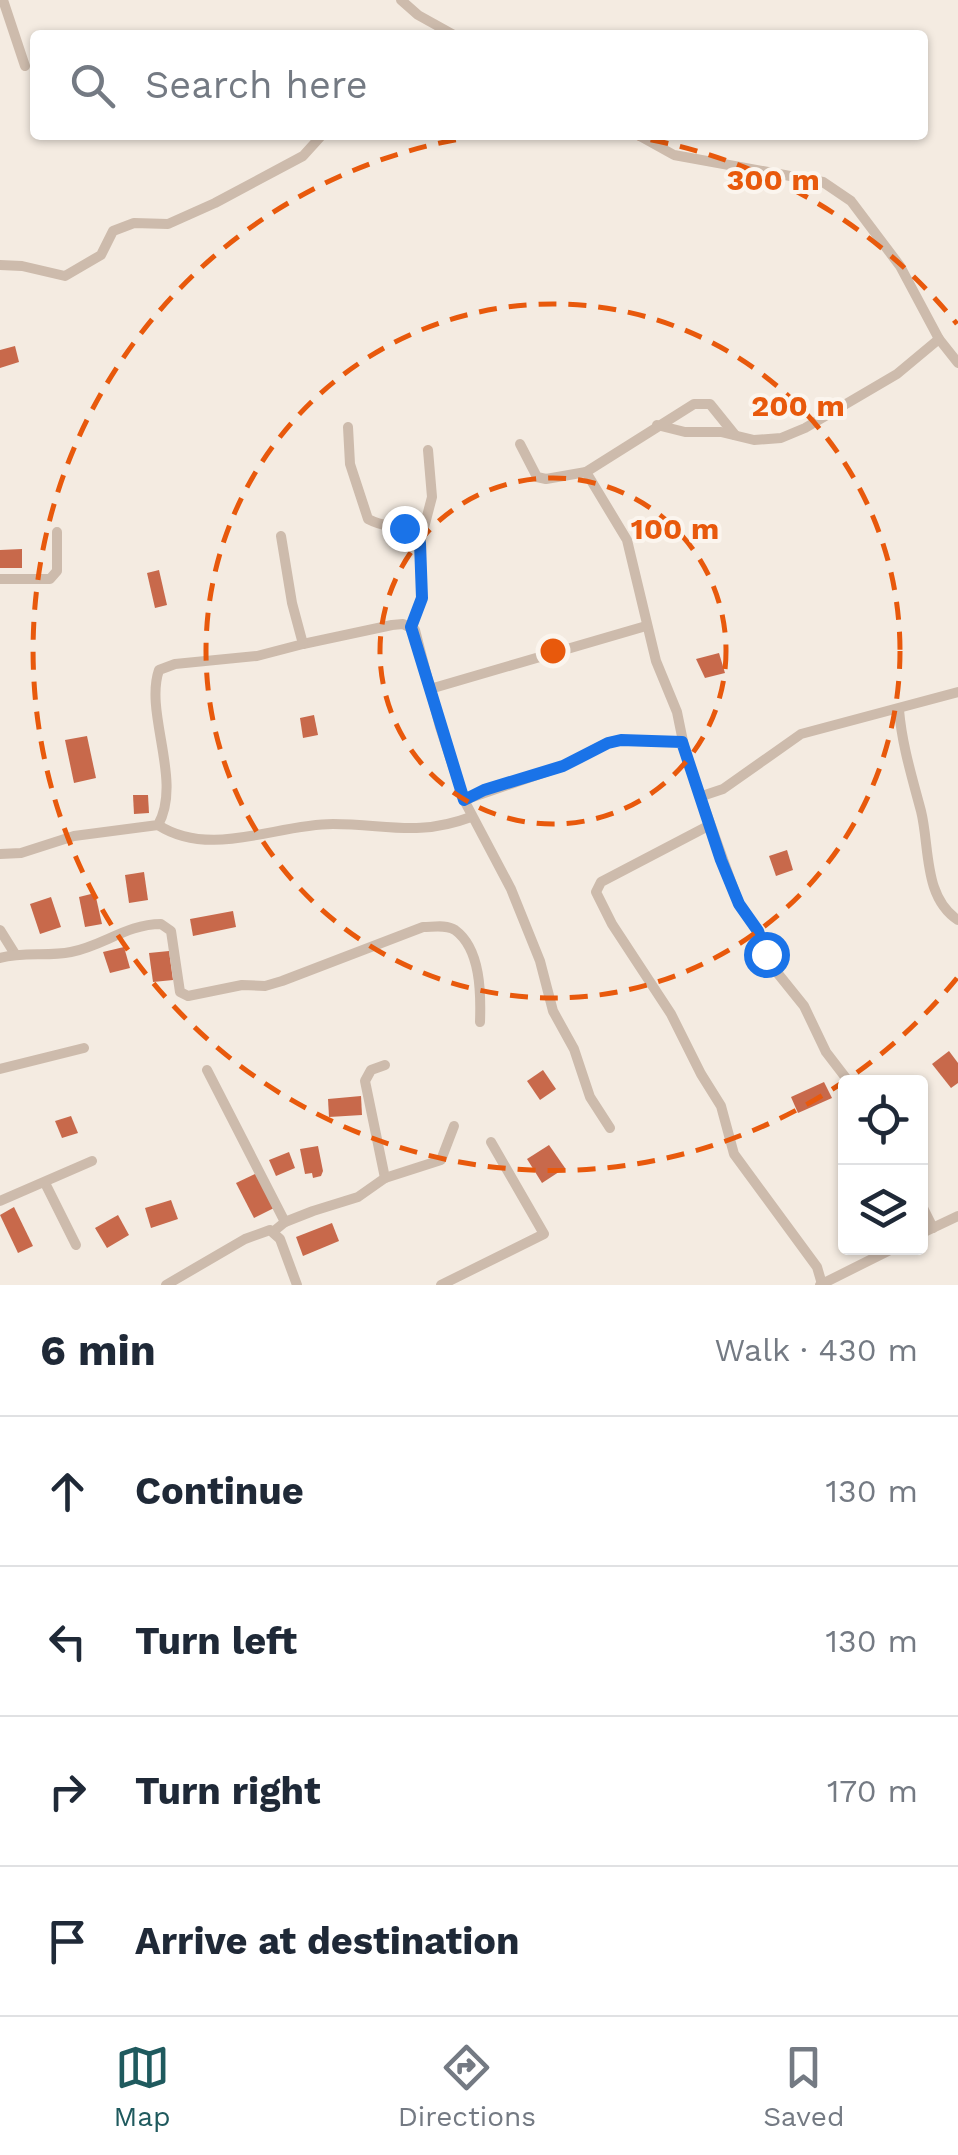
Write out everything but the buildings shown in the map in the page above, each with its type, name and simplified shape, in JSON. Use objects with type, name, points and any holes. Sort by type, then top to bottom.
[{"type":"street","points":[[3,0],[25,66]]},
{"type":"street","points":[[401,0],[445,30]]},
{"type":"street","points":[[437,30],[442,28]]},
{"type":"street","points":[[0,265],[65,276],[102,256],[114,231],[134,223],[168,224],[215,203],[303,156],[317,140]]},
{"type":"street","points":[[647,140],[674,155],[823,182],[851,201],[900,266],[939,339],[958,363]]},
{"type":"street","points":[[657,425],[754,440],[782,438],[897,374],[939,339]]},
{"type":"street","points":[[520,444],[537,477],[546,479],[586,472],[694,404],[710,404],[735,436]]},
{"type":"street","points":[[348,427],[350,464],[368,520],[396,524],[420,543]]},
{"type":"street","points":[[428,450],[432,496],[420,543],[422,598],[411,627],[464,800],[511,889],[540,961],[552,1011],[574,1049],[590,1098],[610,1128]]},
{"type":"street","points":[[586,472],[627,540],[656,661],[677,712],[682,742],[739,904],[758,931],[771,965],[804,1006],[826,1052],[844,1075]]},
{"type":"street","points":[[0,579],[50,579],[57,570],[57,532]]},
{"type":"street","points":[[280,536],[304,644]]},
{"type":"street","points":[[158,825],[165,807],[166,784],[156,696],[158,670],[175,664],[256,656],[392,626],[411,627]]},
{"type":"street","points":[[430,689],[646,626]]},
{"type":"street","points":[[702,796],[723,789],[801,734],[958,692]]},
{"type":"street","points":[[899,710],[931,879],[942,905],[958,920]]},
{"type":"street","points":[[464,800],[563,766],[608,743],[682,742]]},
{"type":"street","points":[[0,854],[21,852],[74,836],[158,825],[185,839],[267,836],[332,824],[386,830],[424,829],[471,817]]},
{"type":"street","points":[[710,825],[601,882],[596,892],[612,924],[671,1014],[721,1106],[734,1154],[817,1267],[821,1284],[880,1255]]},
{"type":"street","points":[[0,958],[66,953],[124,930],[161,924],[172,931],[177,983],[180,992],[188,996],[242,984],[265,986],[423,927],[444,926],[465,942],[476,968],[482,992],[480,1022]]},
{"type":"street","points":[[0,930],[15,954]]},
{"type":"street","points":[[0,1069],[84,1048]]},
{"type":"street","points":[[385,1178],[366,1081],[371,1070],[386,1065]]},
{"type":"street","points":[[207,1070],[285,1222]]},
{"type":"street","points":[[166,1285],[245,1239],[358,1197],[385,1178],[441,1160],[454,1126]]},
{"type":"street","points":[[441,1285],[544,1234],[491,1142]]},
{"type":"street","points":[[0,1202],[92,1161]]},
{"type":"street","points":[[45,1183],[76,1244]]},
{"type":"street","points":[[928,1230],[958,1216]]},
{"type":"street","points":[[928,1218],[933,1228]]},
{"type":"street","points":[[274,1231],[285,1249],[297,1285]]},
{"type":"route","points":[[404,528],[420,543],[422,598],[411,627],[464,800],[563,766],[608,743],[682,742],[721,860],[766,954]]}]
